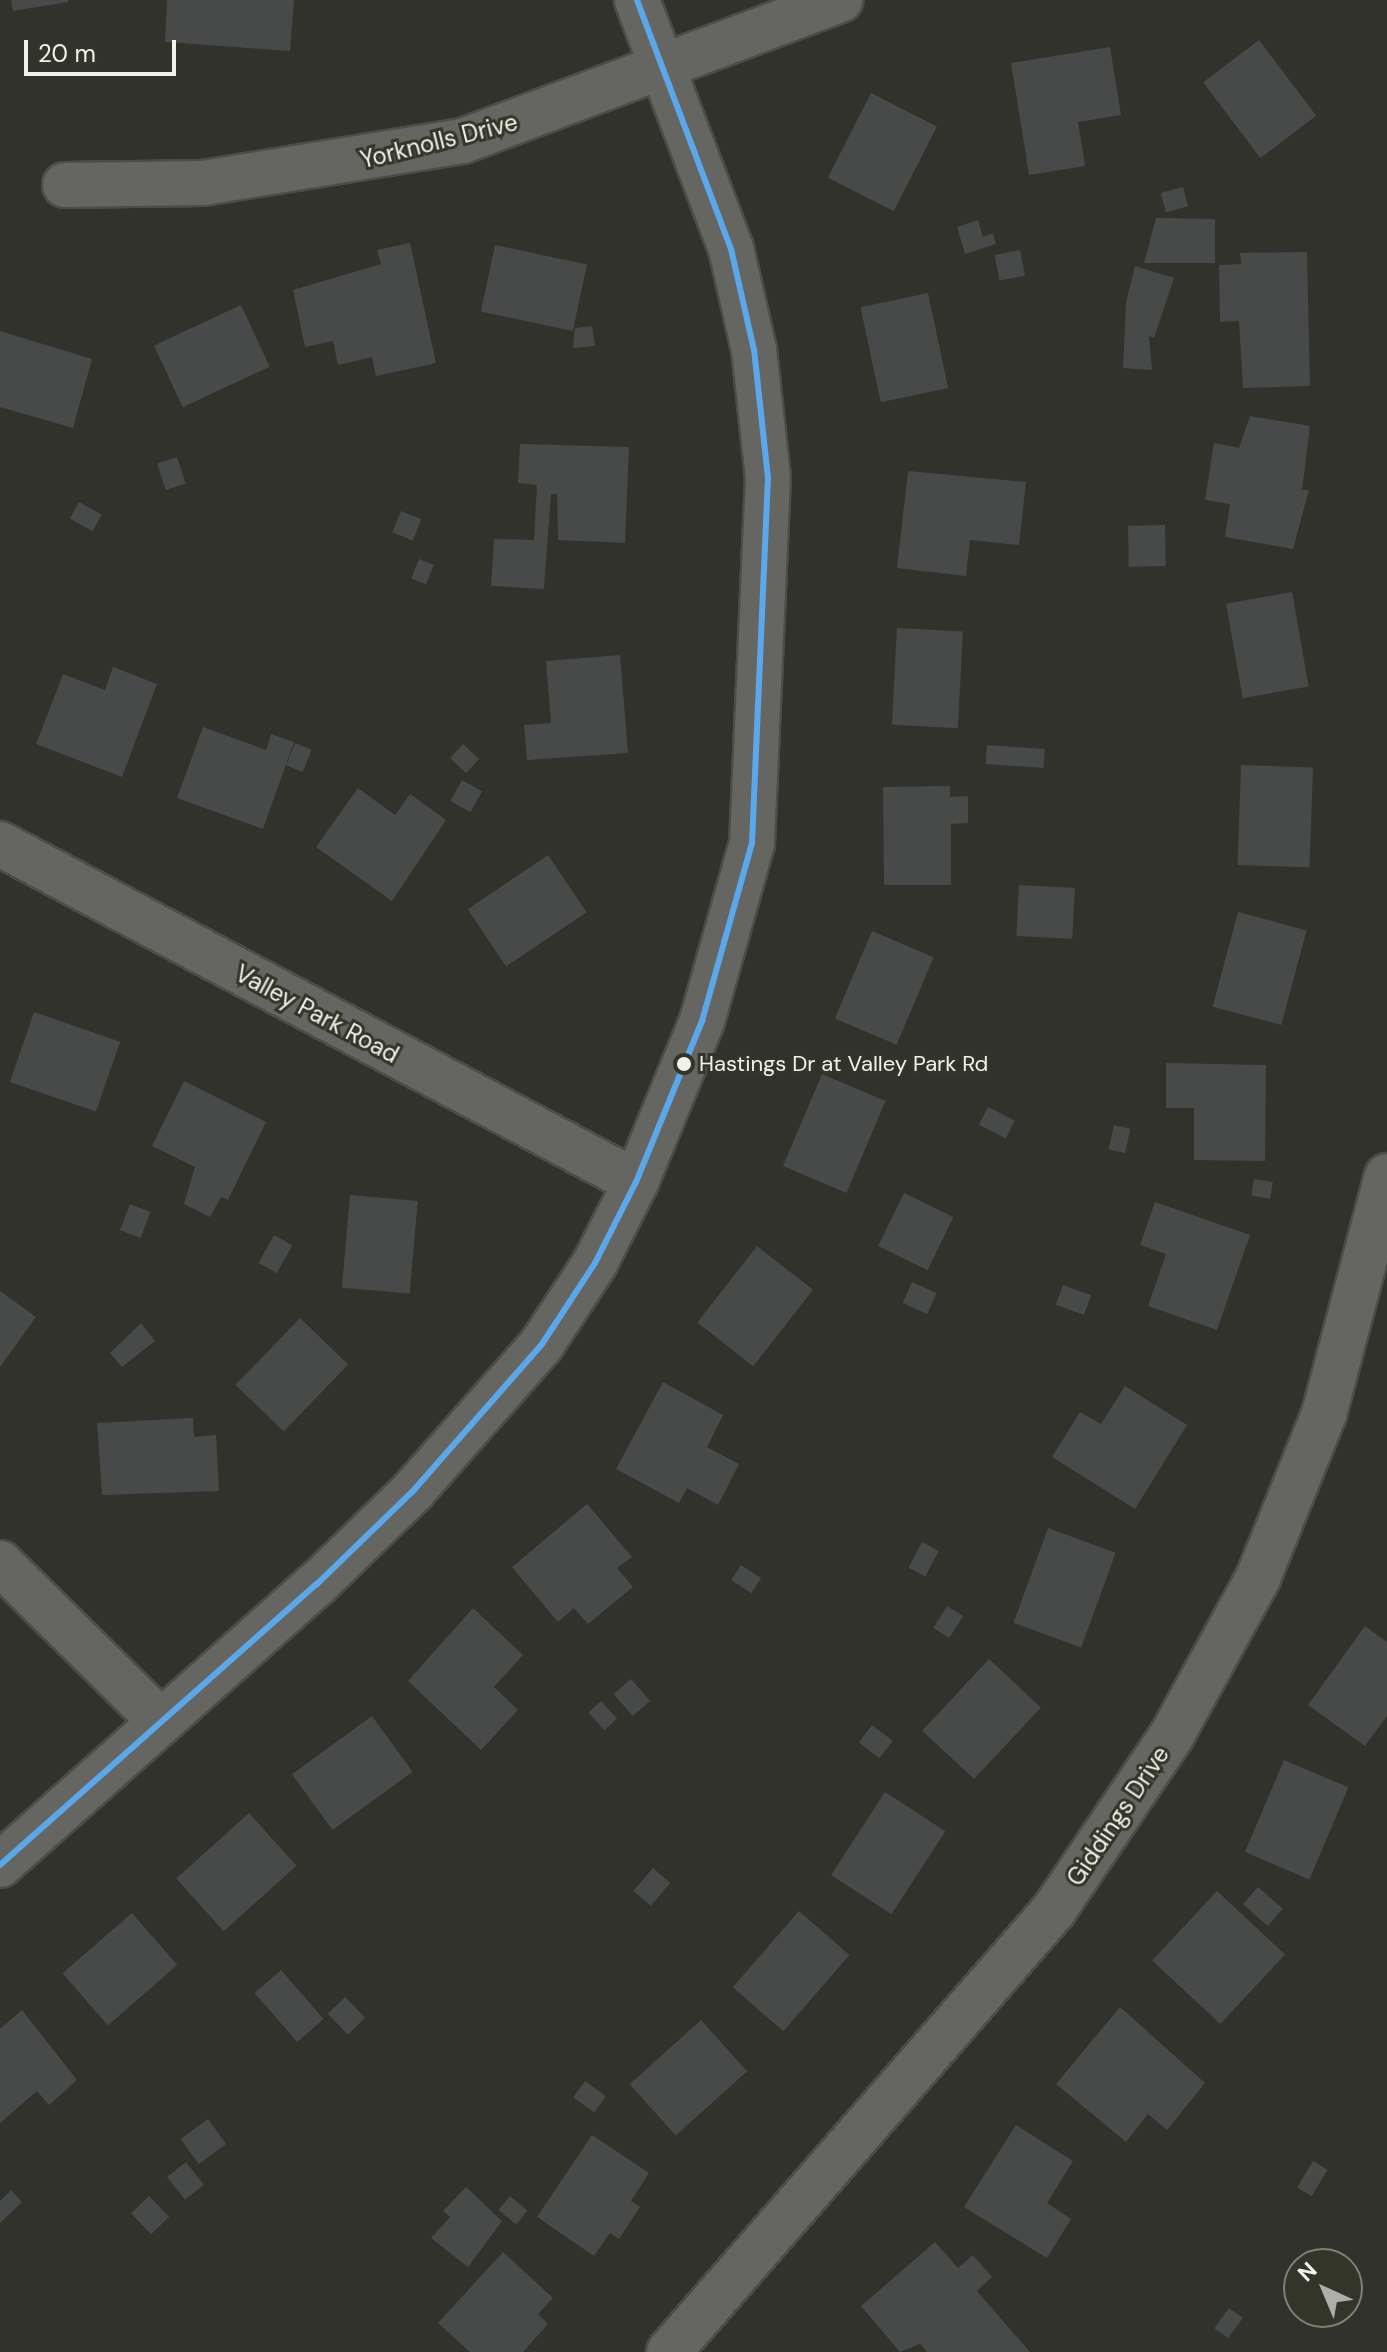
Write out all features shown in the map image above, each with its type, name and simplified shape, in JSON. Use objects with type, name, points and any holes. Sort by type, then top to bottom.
[{"type":"street","points":[[0,1865],[317,1584],[482,1416],[542,1344],[595,1263],[636,1182],[702,1021],[752,843],[768,478],[754,350],[731,249],[637,0]]},
{"type":"street","name":"Yorknolls Drive","points":[[65,185],[203,183],[396,155],[463,141],[664,69],[840,0]]},
{"type":"street","name":"Valley Park Road","points":[[0,844],[636,1182]]},
{"type":"street","name":"Giddings Drive","points":[[669,2352],[1054,1910],[1172,1735],[1258,1578],[1324,1414],[1387,1176]]},
{"type":"street","points":[[0,1563],[161,1722]]},
{"type":"building","points":[[11,0],[68,0],[68,2],[13,11]]},
{"type":"building","points":[[167,0],[294,0],[290,51],[165,42]]},
{"type":"building","points":[[1259,40],[1316,116],[1260,158],[1203,82]]},
{"type":"building","points":[[1110,47],[1121,115],[1078,122],[1085,166],[1029,175],[1011,63]]},
{"type":"building","points":[[871,93],[937,127],[894,211],[828,178]]},
{"type":"building","points":[[1183,187],[1188,206],[1166,212],[1161,193]]},
{"type":"building","points":[[1156,218],[1215,219],[1215,263],[1144,263]]},
{"type":"building","points":[[978,220],[983,237],[993,233],[996,244],[965,254],[957,227]]},
{"type":"building","points":[[410,243],[436,363],[376,376],[372,357],[338,365],[333,341],[305,347],[293,290],[381,264],[377,250]]},
{"type":"building","points":[[495,245],[587,265],[573,331],[481,312]]},
{"type":"building","points":[[1020,250],[1025,276],[999,280],[994,255]]},
{"type":"building","points":[[1307,252],[1310,386],[1243,388],[1239,321],[1220,322],[1219,265],[1241,264],[1240,253]]},
{"type":"building","points":[[1135,266],[1174,278],[1154,338],[1149,336],[1152,370],[1123,368],[1126,302]]},
{"type":"building","points":[[928,293],[948,388],[881,402],[861,307]]},
{"type":"building","points":[[241,305],[270,367],[183,407],[154,346]]},
{"type":"building","points":[[592,326],[595,346],[573,348],[575,328]]},
{"type":"building","points":[[0,331],[92,359],[73,428],[0,407]]},
{"type":"building","points":[[1250,416],[1310,426],[1302,490],[1309,490],[1293,549],[1225,537],[1230,504],[1205,500],[1214,443],[1239,448]]},
{"type":"building","points":[[520,444],[629,447],[625,543],[558,540],[557,485],[557,494],[551,494],[544,589],[491,586],[494,539],[534,540],[537,485],[518,483]]},
{"type":"building","points":[[177,457],[186,484],[166,490],[157,463]]},
{"type":"building","points":[[908,471],[1026,482],[1019,545],[970,540],[966,576],[897,568]]},
{"type":"building","points":[[79,502],[102,515],[93,531],[70,519]]},
{"type":"building","points":[[401,511],[421,519],[413,541],[392,532]]},
{"type":"building","points":[[1165,525],[1166,566],[1129,567],[1128,526]]},
{"type":"building","points":[[419,559],[434,565],[426,584],[411,578]]},
{"type":"building","points":[[1292,592],[1309,687],[1243,698],[1226,604]]},
{"type":"building","points":[[897,628],[963,631],[958,728],[892,725]]},
{"type":"building","points":[[620,655],[628,753],[527,760],[524,725],[551,723],[546,661]]},
{"type":"building","points":[[113,667],[157,684],[122,777],[36,744],[63,674],[105,690]]},
{"type":"building","points":[[203,727],[266,750],[271,734],[294,742],[263,829],[177,798]]},
{"type":"building","points":[[295,743],[312,750],[303,772],[286,765]]},
{"type":"building","points":[[463,744],[479,759],[466,773],[450,758]]},
{"type":"building","points":[[987,745],[1045,749],[1044,768],[986,764]]},
{"type":"building","points":[[1241,765],[1313,768],[1309,867],[1238,865]]},
{"type":"building","points":[[462,780],[482,791],[470,812],[450,801]]},
{"type":"building","points":[[950,786],[950,797],[968,796],[968,823],[951,824],[951,885],[884,885],[883,787]]},
{"type":"building","points":[[358,788],[395,815],[410,794],[446,820],[392,901],[316,847]]},
{"type":"building","points":[[548,855],[587,912],[506,966],[468,909]]},
{"type":"building","points":[[1019,885],[1075,888],[1072,939],[1016,936]]},
{"type":"building","points":[[1238,912],[1307,930],[1281,1025],[1213,1007]]},
{"type":"building","points":[[872,931],[934,957],[897,1045],[835,1018]]},
{"type":"building","points":[[34,1012],[120,1042],[96,1112],[10,1082]]},
{"type":"building","points":[[1166,1063],[1266,1065],[1265,1161],[1194,1160],[1194,1108],[1166,1108]]},
{"type":"building","points":[[822,1074],[886,1101],[846,1193],[783,1166]]},
{"type":"building","points":[[184,1081],[266,1122],[228,1200],[221,1197],[210,1217],[184,1204],[195,1167],[152,1146]]},
{"type":"building","points":[[988,1107],[1015,1121],[1006,1138],[979,1125]]},
{"type":"building","points":[[1114,1125],[1131,1129],[1125,1153],[1108,1149]]},
{"type":"building","points":[[1254,1179],[1273,1182],[1270,1199],[1251,1196]]},
{"type":"building","points":[[904,1193],[953,1217],[928,1270],[878,1246]]},
{"type":"building","points":[[350,1195],[418,1201],[410,1294],[342,1288]]},
{"type":"building","points":[[1155,1202],[1250,1235],[1217,1330],[1148,1306],[1166,1254],[1140,1245]]},
{"type":"building","points":[[130,1204],[151,1212],[141,1238],[120,1230]]},
{"type":"building","points":[[274,1235],[292,1245],[277,1273],[258,1263]]},
{"type":"building","points":[[757,1246],[813,1290],[753,1366],[697,1322]]},
{"type":"building","points":[[912,1282],[937,1293],[927,1314],[903,1303]]},
{"type":"building","points":[[1063,1285],[1091,1295],[1084,1315],[1056,1305]]},
{"type":"building","points":[[0,1291],[36,1317],[0,1367]]},
{"type":"building","points":[[300,1318],[348,1365],[284,1431],[235,1385]]},
{"type":"building","points":[[141,1323],[155,1341],[122,1367],[110,1353]]},
{"type":"building","points":[[663,1382],[723,1415],[707,1447],[739,1464],[718,1505],[687,1488],[679,1503],[616,1469]]},
{"type":"building","points":[[1125,1386],[1187,1425],[1135,1509],[1052,1457],[1080,1412],[1101,1424]]},
{"type":"building","points":[[193,1418],[194,1437],[216,1435],[219,1491],[102,1495],[97,1423]]},
{"type":"building","points":[[587,1504],[632,1557],[617,1568],[633,1587],[588,1624],[574,1608],[558,1622],[512,1567]]},
{"type":"building","points":[[1048,1528],[1116,1553],[1081,1648],[1013,1623]]},
{"type":"building","points":[[922,1542],[939,1551],[925,1577],[908,1568]]},
{"type":"building","points":[[741,1565],[761,1578],[751,1593],[731,1580]]},
{"type":"building","points":[[947,1606],[963,1616],[949,1638],[933,1628]]},
{"type":"building","points":[[473,1608],[523,1655],[494,1687],[518,1710],[481,1750],[408,1681]]},
{"type":"building","points":[[1365,1626],[1387,1642],[1387,1716],[1365,1746],[1308,1705]]},
{"type":"building","points":[[989,1659],[1041,1707],[974,1779],[922,1731]]},
{"type":"building","points":[[631,1679],[650,1701],[633,1716],[614,1694]]},
{"type":"building","points":[[601,1701],[617,1719],[604,1730],[588,1712]]},
{"type":"building","points":[[372,1716],[413,1772],[332,1830],[292,1774]]},
{"type":"building","points":[[872,1725],[893,1741],[880,1758],[859,1743]]},
{"type":"building","points":[[1284,1760],[1348,1787],[1309,1879],[1245,1852]]},
{"type":"building","points":[[885,1792],[945,1831],[891,1914],[831,1875]]},
{"type":"building","points":[[249,1813],[297,1866],[224,1931],[176,1879]]},
{"type":"building","points":[[653,1868],[670,1883],[651,1906],[633,1891]]},
{"type":"building","points":[[1258,1887],[1283,1909],[1268,1926],[1243,1904]]},
{"type":"building","points":[[1217,1891],[1285,1954],[1220,2024],[1152,1960]]},
{"type":"building","points":[[799,1911],[850,1955],[783,2031],[733,1987]]},
{"type":"building","points":[[132,1913],[177,1965],[108,2025],[63,1973]]},
{"type":"building","points":[[281,1970],[324,2019],[297,2042],[255,1993]]},
{"type":"building","points":[[345,1997],[365,2018],[348,2035],[328,2014]]},
{"type":"building","points":[[1120,2007],[1205,2083],[1167,2130],[1148,2114],[1126,2142],[1056,2084]]},
{"type":"building","points":[[22,2010],[77,2080],[49,2105],[37,2091],[0,2123],[0,2029]]},
{"type":"building","points":[[701,2020],[747,2071],[676,2136],[630,2084]]},
{"type":"building","points":[[585,2081],[606,2096],[594,2112],[573,2097]]},
{"type":"building","points":[[208,2119],[226,2144],[199,2164],[180,2139]]},
{"type":"building","points":[[1016,2125],[1073,2161],[1047,2203],[1071,2219],[1047,2258],[964,2207]]},
{"type":"building","points":[[592,2135],[649,2173],[631,2201],[640,2207],[619,2239],[610,2233],[594,2256],[537,2217]]},
{"type":"building","points":[[1313,2161],[1328,2170],[1312,2196],[1297,2188]]},
{"type":"building","points":[[186,2162],[204,2185],[185,2200],[167,2177]]},
{"type":"building","points":[[466,2187],[502,2221],[468,2267],[431,2238],[450,2217],[443,2211]]},
{"type":"building","points":[[11,2190],[22,2202],[0,2223],[0,2201]]},
{"type":"building","points":[[149,2196],[169,2217],[151,2234],[131,2213]]},
{"type":"building","points":[[510,2196],[528,2211],[516,2225],[498,2210]]},
{"type":"building","points":[[935,2242],[958,2268],[973,2255],[992,2277],[977,2291],[1030,2352],[927,2352],[920,2344],[900,2352],[861,2306]]},
{"type":"building","points":[[503,2252],[553,2298],[538,2314],[548,2324],[523,2352],[470,2352],[438,2323]]},
{"type":"building","points":[[1229,2308],[1243,2318],[1228,2338],[1214,2328]]},
{"type":"transit line","points":[[0,1865],[317,1584],[413,1491],[542,1344],[595,1263],[636,1182],[702,1021],[752,843],[768,478],[754,350],[731,249],[637,0]]},
{"type":"place","name":"Hastings Dr at Valley Park Rd","points":[[684,1064]]}]
